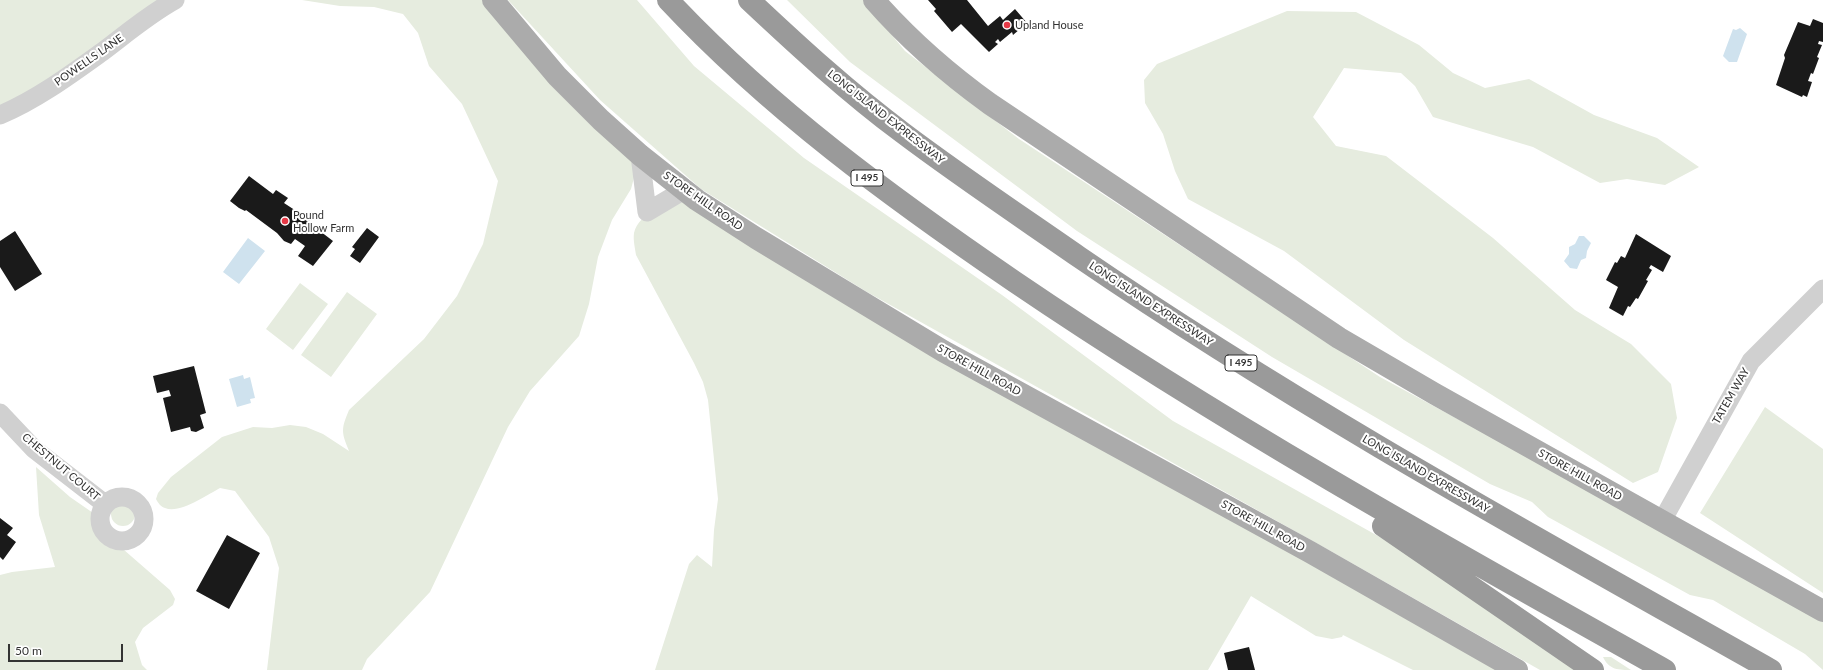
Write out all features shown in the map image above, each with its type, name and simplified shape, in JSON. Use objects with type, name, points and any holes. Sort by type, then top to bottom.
[{"type":"highway","name":"I 495","points":[[668,0],[688,21],[770,98],[863,175],[1073,322],[1208,408],[1348,490],[1665,670]]},
{"type":"highway","name":"LONG ISLAND EXPRESSWAY","points":[[749,0],[810,57],[901,132],[1009,210],[1120,285],[1247,367],[1392,455],[1771,670]]},
{"type":"highway","points":[[1208,408],[1452,572],[1593,670]]},
{"type":"main road","name":"STORE HILL ROAD","points":[[493,0],[557,76],[601,120],[640,155],[684,190],[756,238],[943,351],[1310,552],[1517,670]]},
{"type":"main road","name":"STORE HILL ROAD","points":[[874,0],[917,46],[977,95],[1340,338],[1435,394],[1823,611]]},
{"type":"street","name":"POWELLS LANE","points":[[0,115],[51,87],[102,52],[156,10],[175,0]]},
{"type":"street","points":[[640,155],[647,212],[684,190]]},
{"type":"street","name":"TATEM WAY","points":[[1662,521],[1751,361],[1823,289]]},
{"type":"street","name":"CHESTNUT COURT","points":[[0,413],[34,448],[105,504]]},
{"type":"shaded area","points":[[0,0],[175,0],[0,116]]},
{"type":"shaded area","points":[[302,0],[493,0],[640,155],[631,189],[612,220],[598,257],[589,304],[579,336],[530,391],[508,427],[430,592],[367,659],[362,670],[267,670],[279,568],[269,537],[235,491],[220,488],[186,506],[171,509],[162,507],[156,499],[158,493],[171,477],[222,437],[253,427],[272,428],[290,425],[306,427],[323,434],[349,451],[343,435],[343,426],[349,410],[424,339],[457,296],[483,244],[498,181],[462,104],[429,66],[418,33],[403,14],[374,7],[340,6]]},
{"type":"shaded area","points":[[508,0],[637,0],[694,66],[804,158],[1002,295],[1173,421],[1394,545],[1575,670],[1540,670],[867,292],[701,189],[600,100]]},
{"type":"shaded area","points":[[787,0],[863,0],[905,51],[1019,139],[1380,377],[1667,532],[1823,620],[1823,670],[1805,654],[1713,600],[1690,595],[1548,517],[1532,502],[1490,484],[1272,357],[1077,231],[850,62]]},
{"type":"shaded area","points":[[1287,11],[1356,12],[1419,45],[1453,73],[1485,88],[1529,79],[1594,115],[1657,138],[1699,167],[1665,185],[1627,179],[1600,183],[1533,147],[1433,117],[1415,86],[1401,73],[1344,68],[1313,117],[1336,146],[1386,156],[1493,238],[1575,310],[1631,344],[1671,384],[1677,418],[1658,472],[1633,483],[1404,340],[1284,251],[1188,199],[1175,171],[1163,134],[1145,103],[1144,80],[1157,64]]},
{"type":"shaded area","points":[[684,190],[1517,670],[1413,670],[1343,635],[1342,637],[1332,639],[1316,636],[1251,596],[1208,670],[655,670],[689,564],[697,555],[712,567],[714,530],[718,499],[708,400],[703,382],[636,255],[634,241],[634,233],[642,219],[655,208]]},
{"type":"shaded area","points":[[300,283],[328,304],[293,350],[266,329]]},
{"type":"shaded area","points":[[347,292],[377,314],[331,377],[301,355]]},
{"type":"shaded area","points":[[1765,407],[1823,449],[1823,593],[1700,513]]},
{"type":"shaded area","points":[[36,467],[70,497],[96,515],[108,536],[170,590],[175,599],[173,605],[143,628],[135,642],[142,665],[147,670],[0,670],[0,575],[12,572],[55,567],[39,515]]},
{"type":"shaded area","points":[[123,502],[131,506],[135,514],[131,522],[123,526],[115,522],[111,514],[115,506]]},
{"type":"shaded area","points":[[1603,657],[1611,657],[1631,670],[1611,667]]},
{"type":"water","points":[[1740,28],[1747,34],[1737,62],[1729,62],[1723,56],[1733,29],[1736,30]]},
{"type":"water","points":[[1579,236],[1584,236],[1591,243],[1587,251],[1586,258],[1581,260],[1577,269],[1570,268],[1564,261],[1569,254],[1569,247],[1575,244]]},
{"type":"water","points":[[248,238],[265,251],[239,284],[223,272]]},
{"type":"water","points":[[243,375],[244,379],[250,377],[255,398],[250,399],[251,403],[237,407],[229,379]]},
{"type":"building","name":"Upland House","points":[[928,0],[967,0],[988,26],[1000,16],[1003,20],[1015,9],[1027,23],[1013,35],[1012,32],[1000,42],[998,39],[995,42],[998,44],[989,52],[961,24],[952,32],[934,11],[936,9]]},
{"type":"building","points":[[1813,19],[1823,23],[1823,42],[1819,41],[1818,44],[1822,45],[1817,57],[1819,58],[1813,74],[1811,73],[1808,81],[1812,82],[1807,97],[1803,95],[1802,97],[1776,85],[1785,58],[1784,55],[1798,22],[1810,26]]},
{"type":"building","name":"Pound Hollow Farm","points":[[249,176],[273,194],[276,190],[288,198],[284,203],[310,220],[308,222],[333,241],[313,266],[298,256],[305,246],[295,239],[291,244],[284,241],[277,233],[246,210],[245,211],[239,208],[230,201]]},
{"type":"building","points":[[367,228],[379,237],[360,263],[350,256],[355,249],[352,247]]},
{"type":"building","points":[[15,231],[42,274],[15,291],[0,267],[0,241]]},
{"type":"building","points":[[1636,234],[1671,256],[1663,272],[1651,265],[1649,268],[1652,270],[1646,280],[1648,281],[1638,299],[1636,298],[1630,307],[1628,306],[1623,316],[1609,308],[1618,287],[1606,280],[1615,262],[1617,263],[1621,256],[1625,258]]},
{"type":"building","points":[[194,366],[206,413],[200,415],[204,428],[196,432],[191,431],[190,427],[171,432],[163,398],[171,396],[169,390],[157,393],[153,376]]},
{"type":"building","points":[[0,518],[13,528],[7,535],[16,542],[3,560],[0,557]]},
{"type":"building","points":[[227,535],[260,553],[229,609],[196,591]]},
{"type":"building","points":[[1249,647],[1255,670],[1228,670],[1224,653]]},
{"type":"place","name":"Upland House","points":[[1007,25]]},
{"type":"place","name":"Pound Hollow Farm","points":[[285,221]]}]
